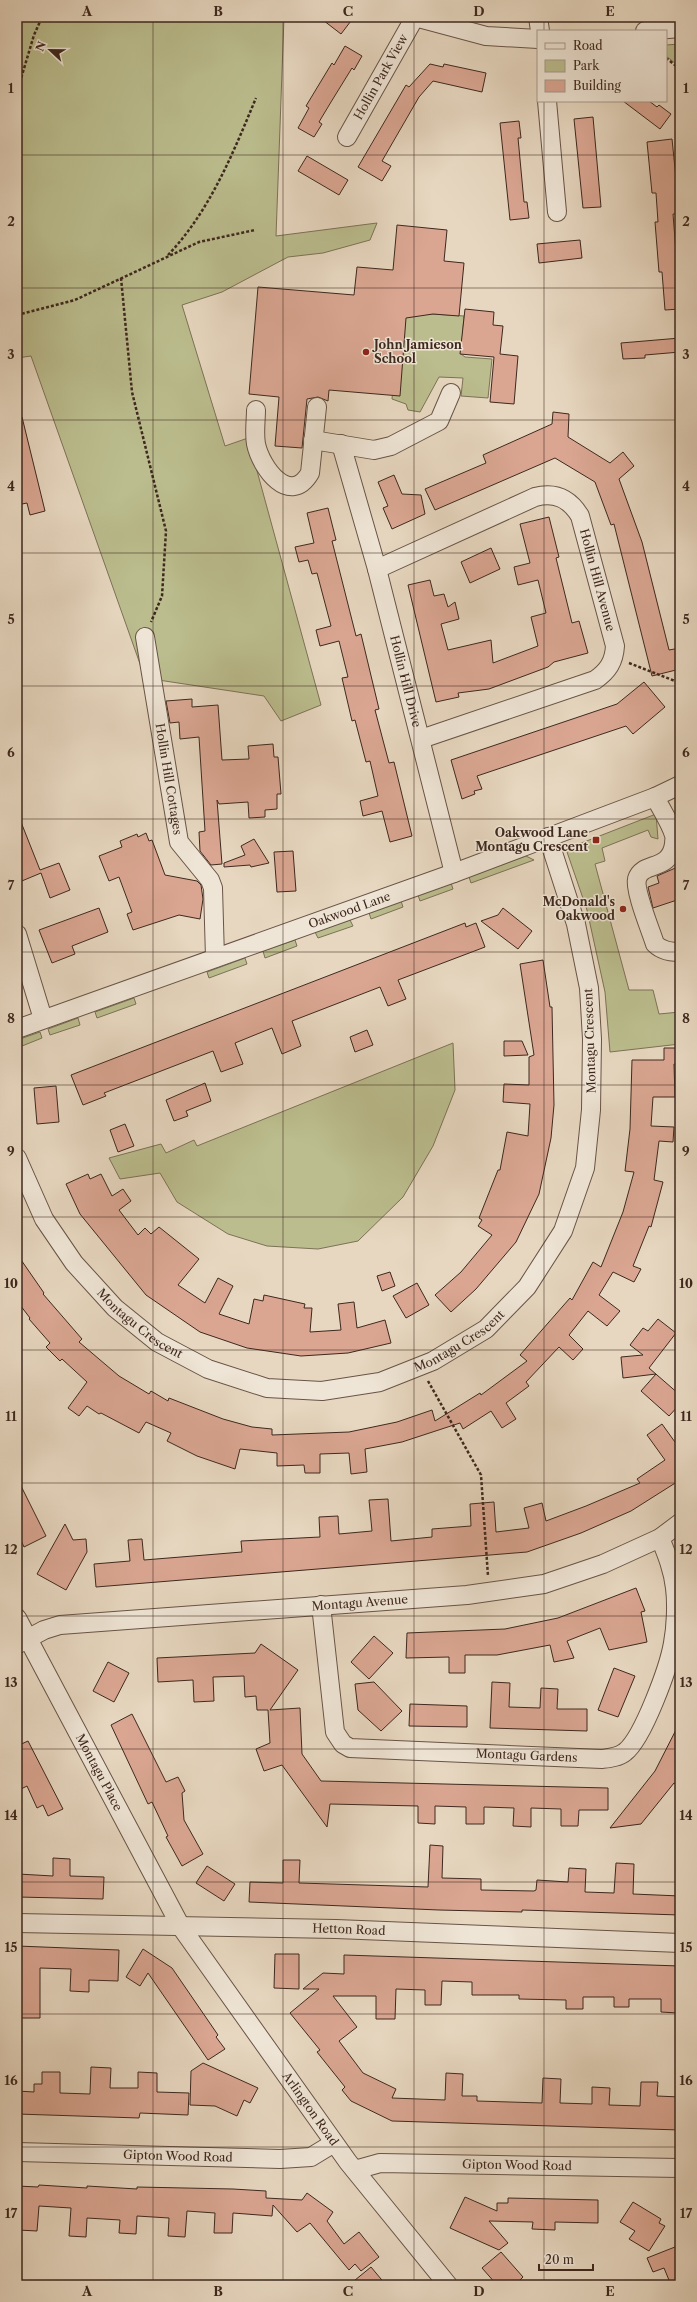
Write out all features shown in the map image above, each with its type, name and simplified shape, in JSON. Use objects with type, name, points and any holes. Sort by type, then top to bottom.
[{"type":"street","points":[[415,17],[486,36],[537,39]]},
{"type":"street","name":"Hollin Park View","points":[[347,137],[415,17]]},
{"type":"street","points":[[538,17],[540,30]]},
{"type":"street","points":[[657,30],[680,28]]},
{"type":"street","points":[[547,102],[557,212]]},
{"type":"street","points":[[313,440],[374,450],[391,446],[439,422],[451,392]]},
{"type":"street","points":[[256,410],[255,442],[259,455],[270,474],[278,482],[297,486],[305,482],[310,473],[317,406]]},
{"type":"street","name":"Hollin Hill Drive","points":[[341,444],[377,569],[454,873]]},
{"type":"street","name":"Hollin Hill Avenue","points":[[377,569],[535,497],[545,494],[556,495],[574,506],[580,516],[615,646],[614,656]]},
{"type":"street","name":"Hollin Hill Cottages","points":[[145,637],[179,842],[210,880],[213,888],[215,958]]},
{"type":"street","points":[[421,739],[595,680],[604,674],[614,656]]},
{"type":"street","name":"Oakwood Lane","points":[[17,1029],[454,873],[656,797],[680,785]]},
{"type":"street","points":[[656,797],[675,836],[673,850],[668,859],[661,864],[644,869],[637,879],[636,888],[655,944],[660,948],[677,953]]},
{"type":"street","name":"Montagu Crescent","points":[[17,1158],[44,1219],[74,1263],[115,1308],[157,1342],[208,1369],[267,1388],[322,1391],[380,1382],[433,1361],[486,1330],[527,1286],[563,1231],[585,1168],[591,1110],[592,1039],[589,988],[576,924],[548,837]]},
{"type":"street","points":[[17,934],[43,1019]]},
{"type":"street","name":"Montagu Avenue","points":[[22,1642],[44,1630],[60,1625],[489,1592],[544,1584],[603,1564],[660,1538],[680,1523]]},
{"type":"street","name":"Montagu Gardens","points":[[321,1605],[334,1732],[343,1744],[350,1748],[602,1759],[614,1757],[624,1752],[633,1744],[664,1673],[673,1643],[675,1590],[672,1567],[660,1538]]},
{"type":"street","name":"Montagu Place","points":[[17,1618],[22,1642],[181,1927]]},
{"type":"street","name":"Hetton Road","points":[[17,1923],[336,1929],[680,1943]]},
{"type":"street","name":"Arlington Road","points":[[181,1927],[334,2142],[448,2285]]},
{"type":"street","name":"Gipton Wood Road","points":[[17,2152],[280,2159],[311,2157],[334,2142]]},
{"type":"street","name":"Gipton Wood Road","points":[[355,2170],[380,2163],[679,2171]]},
{"type":"path","points":[[17,92],[34,35],[42,17]]},
{"type":"path","points":[[667,59],[680,69]]},
{"type":"path","points":[[167,257],[187,235],[228,166],[256,98]]},
{"type":"path","points":[[17,315],[75,300],[199,242],[255,230]]},
{"type":"path","points":[[121,278],[132,392],[166,531],[162,596],[145,637]]},
{"type":"path","points":[[614,656],[680,683]]},
{"type":"path","points":[[420,1366],[452,1426],[481,1475],[489,1592]]},
{"type":"green space","points":[[17,17],[284,17],[276,236],[377,223],[370,240],[323,253],[288,257],[222,292],[182,305],[225,446],[248,438],[321,705],[281,721],[264,696],[145,678],[31,356],[17,358]]},
{"type":"green space","points":[[680,44],[680,67],[667,57],[667,45]]},
{"type":"green space","points":[[433,314],[464,316],[461,354],[465,357],[492,359],[488,398],[461,396],[463,378],[439,377],[420,412],[408,410],[406,404],[392,399],[399,315]]},
{"type":"green space","points":[[656,814],[658,839],[651,837],[648,830],[602,848],[605,861],[595,864],[629,990],[653,990],[659,1014],[680,1012],[680,1044],[610,1052],[605,992],[587,910],[566,849]]},
{"type":"green space","points":[[526,856],[534,860],[471,883],[469,877]]},
{"type":"green space","points":[[451,883],[453,889],[420,901],[418,895]]},
{"type":"green space","points":[[401,901],[403,907],[371,919],[369,913]]},
{"type":"green space","points":[[350,920],[353,926],[318,938],[315,932]]},
{"type":"green space","points":[[295,940],[297,946],[265,958],[263,951]]},
{"type":"green space","points":[[245,958],[247,964],[209,978],[207,972]]},
{"type":"green space","points":[[134,998],[136,1004],[97,1018],[95,1012]]},
{"type":"green space","points":[[78,1018],[80,1025],[50,1035],[48,1029]]},
{"type":"green space","points":[[40,1032],[42,1038],[17,1048],[17,1040]]},
{"type":"green space","points":[[453,1043],[455,1090],[433,1146],[403,1197],[358,1241],[318,1249],[267,1246],[228,1234],[177,1202],[160,1173],[120,1179],[109,1158],[161,1144],[166,1153],[194,1140],[197,1146]]},
{"type":"building","points":[[319,17],[354,17],[341,34]]},
{"type":"building","points":[[345,46],[362,56],[354,70],[352,68],[319,122],[322,124],[314,137],[298,128],[309,108],[306,106],[332,63],[334,65]]},
{"type":"building","points":[[430,64],[443,67],[444,64],[486,73],[482,92],[433,81],[419,97],[382,161],[391,166],[382,181],[358,167],[406,85],[409,87]]},
{"type":"building","points":[[624,102],[650,102],[657,107],[659,105],[671,114],[660,129]]},
{"type":"building","points":[[593,117],[601,207],[583,208],[574,119]]},
{"type":"building","points":[[519,121],[521,138],[518,138],[524,202],[527,202],[529,218],[510,220],[500,123]]},
{"type":"building","points":[[672,139],[677,188],[677,214],[673,214],[678,277],[680,277],[680,309],[665,310],[662,272],[659,272],[655,222],[658,222],[656,193],[652,193],[647,142]]},
{"type":"building","points":[[307,156],[348,180],[339,195],[298,171]]},
{"type":"building","points":[[397,225],[447,230],[444,261],[464,263],[459,316],[433,314],[406,318],[400,396],[329,390],[328,401],[318,397],[307,399],[302,448],[275,446],[279,397],[249,394],[258,287],[354,295],[357,267],[393,270]]},
{"type":"building","points":[[580,240],[582,258],[539,263],[537,244]]},
{"type":"building","points":[[465,309],[494,312],[493,325],[503,326],[500,354],[518,356],[514,404],[490,402],[494,357],[460,354]]},
{"type":"building","points":[[680,338],[680,352],[645,355],[645,358],[623,359],[621,343]]},
{"type":"building","points":[[553,412],[569,414],[568,437],[610,463],[623,452],[634,466],[619,479],[642,542],[669,650],[680,648],[680,669],[652,676],[614,524],[611,525],[595,482],[555,458],[435,510],[425,489],[486,463],[483,455],[552,424]]},
{"type":"building","points":[[17,417],[22,417],[45,511],[30,515],[27,503],[17,505]]},
{"type":"building","points":[[394,475],[402,494],[421,495],[425,514],[392,529],[383,508],[388,506],[378,482]]},
{"type":"building","points":[[328,508],[336,540],[332,541],[356,636],[361,634],[379,709],[375,710],[389,763],[394,762],[412,836],[390,842],[382,811],[363,816],[360,801],[378,796],[370,761],[366,762],[355,720],[352,721],[342,678],[348,677],[339,641],[320,646],[316,630],[331,626],[317,573],[312,574],[308,560],[299,562],[295,547],[314,543],[307,513]]},
{"type":"building","points":[[549,517],[559,557],[556,558],[572,623],[579,621],[588,653],[554,662],[548,667],[489,689],[458,693],[459,697],[436,702],[408,585],[430,580],[434,596],[444,594],[448,607],[455,602],[459,619],[441,624],[448,650],[491,640],[493,663],[538,646],[531,617],[546,613],[538,580],[518,585],[514,567],[530,563],[520,524]]},
{"type":"building","points":[[491,548],[500,569],[470,583],[461,562]]},
{"type":"building","points":[[644,682],[665,707],[633,734],[626,726],[477,776],[482,789],[474,791],[475,794],[462,799],[451,760],[617,704]]},
{"type":"building","points":[[192,699],[192,707],[218,705],[222,760],[249,759],[248,746],[273,744],[274,757],[278,757],[281,794],[277,794],[277,809],[265,810],[265,817],[249,818],[248,802],[219,804],[217,800],[222,864],[211,865],[200,851],[199,832],[205,831],[199,737],[180,739],[179,722],[170,723],[166,701]]},
{"type":"building","points":[[17,812],[40,870],[59,863],[70,890],[50,898],[41,873],[17,883]]},
{"type":"building","points":[[146,833],[149,841],[152,840],[165,875],[197,881],[201,885],[203,899],[200,919],[179,915],[133,930],[127,914],[132,912],[119,877],[109,881],[99,856],[122,847],[120,841],[137,834],[138,837]]},
{"type":"building","points":[[254,839],[269,863],[251,867],[250,865],[224,867],[224,863],[245,855],[241,846]]},
{"type":"building","points":[[293,851],[296,891],[277,892],[274,852]]},
{"type":"building","points":[[680,866],[680,899],[653,908],[648,887],[659,883],[657,876]]},
{"type":"building","points":[[99,908],[108,932],[72,946],[75,954],[52,963],[39,930]]},
{"type":"building","points":[[503,908],[532,931],[518,949],[481,921],[498,915]]},
{"type":"building","points":[[465,923],[466,927],[476,923],[485,947],[398,980],[406,999],[388,1006],[380,987],[292,1021],[301,1046],[282,1054],[272,1028],[235,1043],[243,1064],[221,1072],[213,1051],[104,1093],[106,1096],[83,1105],[71,1075]]},
{"type":"building","points":[[543,960],[550,1007],[552,1007],[554,1105],[551,1138],[539,1194],[516,1242],[476,1289],[451,1312],[435,1295],[461,1272],[492,1235],[478,1226],[482,1220],[479,1218],[498,1170],[500,1170],[507,1132],[528,1136],[530,1104],[503,1102],[504,1084],[529,1085],[529,1057],[534,1055],[520,964]]},
{"type":"building","points":[[367,1030],[373,1045],[355,1052],[350,1037]]},
{"type":"building","points":[[504,1041],[522,1041],[528,1055],[504,1056]]},
{"type":"building","points":[[664,1048],[680,1048],[680,1064],[674,1064],[675,1097],[653,1097],[651,1126],[674,1127],[673,1142],[659,1141],[654,1180],[663,1182],[651,1227],[649,1226],[633,1266],[641,1269],[634,1282],[613,1272],[599,1295],[620,1311],[607,1326],[588,1311],[569,1335],[583,1349],[573,1360],[559,1347],[526,1382],[529,1386],[506,1403],[516,1419],[502,1428],[491,1411],[463,1429],[460,1423],[402,1442],[365,1449],[367,1472],[351,1474],[349,1453],[320,1454],[320,1473],[305,1473],[304,1465],[277,1466],[277,1453],[240,1449],[235,1469],[197,1456],[167,1441],[171,1433],[146,1422],[139,1433],[101,1413],[99,1414],[87,1406],[79,1416],[68,1408],[87,1382],[62,1359],[60,1361],[46,1347],[50,1343],[29,1319],[30,1318],[17,1301],[17,1254],[44,1293],[43,1294],[82,1339],[79,1342],[119,1376],[149,1394],[151,1391],[168,1401],[169,1398],[223,1419],[252,1427],[272,1429],[272,1435],[349,1432],[397,1422],[432,1410],[435,1421],[480,1393],[481,1395],[527,1361],[520,1355],[570,1298],[572,1300],[593,1262],[601,1267],[623,1212],[634,1172],[625,1171],[630,1129],[632,1060],[664,1060]]},
{"type":"building","points":[[205,1083],[211,1101],[186,1111],[188,1116],[174,1121],[166,1100]]},
{"type":"building","points":[[56,1086],[59,1122],[37,1124],[34,1088]]},
{"type":"building","points":[[125,1124],[134,1146],[118,1152],[110,1130]]},
{"type":"building","points":[[88,1174],[90,1179],[101,1174],[112,1196],[123,1189],[131,1201],[119,1210],[138,1235],[145,1228],[151,1234],[159,1227],[199,1259],[178,1285],[205,1303],[218,1278],[233,1286],[219,1314],[249,1324],[254,1299],[263,1301],[264,1295],[305,1304],[304,1308],[312,1308],[310,1332],[341,1330],[338,1304],[354,1302],[357,1328],[385,1320],[391,1343],[348,1353],[301,1356],[247,1348],[200,1332],[146,1295],[80,1214],[66,1184]]},
{"type":"building","points":[[390,1272],[395,1286],[382,1291],[377,1276]]},
{"type":"building","points":[[417,1283],[429,1305],[406,1318],[393,1296]]},
{"type":"building","points":[[658,1319],[676,1333],[649,1368],[656,1374],[623,1378],[621,1357],[643,1355],[630,1345],[643,1328],[648,1331]]},
{"type":"building","points":[[656,1374],[680,1395],[680,1404],[669,1416],[641,1391]]},
{"type":"building","points":[[662,1424],[680,1449],[680,1480],[631,1511],[581,1533],[527,1552],[96,1587],[94,1564],[130,1561],[128,1540],[142,1539],[144,1560],[242,1552],[241,1541],[320,1537],[319,1517],[338,1516],[339,1534],[372,1531],[369,1500],[388,1499],[391,1541],[432,1537],[432,1529],[471,1526],[470,1504],[494,1502],[496,1532],[529,1528],[524,1508],[542,1503],[546,1521],[640,1483],[637,1479],[665,1460],[647,1435]]},
{"type":"building","points":[[17,1478],[46,1536],[24,1547],[17,1532]]},
{"type":"building","points":[[65,1524],[73,1540],[86,1539],[87,1552],[66,1590],[37,1574]]},
{"type":"building","points":[[636,1588],[645,1611],[641,1612],[647,1642],[609,1650],[600,1628],[567,1641],[574,1658],[554,1662],[550,1645],[497,1655],[465,1655],[465,1673],[449,1673],[449,1657],[406,1658],[407,1633],[505,1629],[558,1618]]},
{"type":"building","points":[[374,1636],[393,1653],[369,1679],[351,1662]]},
{"type":"building","points":[[261,1644],[298,1670],[270,1710],[300,1708],[302,1754],[321,1781],[608,1788],[608,1810],[579,1810],[578,1826],[561,1826],[561,1809],[531,1808],[531,1827],[513,1826],[514,1808],[484,1807],[484,1824],[466,1824],[466,1807],[435,1806],[435,1824],[418,1823],[418,1806],[330,1804],[327,1827],[282,1765],[264,1771],[256,1749],[270,1743],[268,1710],[257,1710],[256,1696],[245,1697],[244,1676],[213,1677],[214,1701],[194,1702],[193,1680],[158,1682],[157,1658],[255,1653]]},
{"type":"building","points":[[108,1662],[129,1673],[114,1702],[93,1691]]},
{"type":"building","points":[[614,1668],[635,1676],[618,1717],[598,1710]]},
{"type":"building","points":[[374,1682],[402,1711],[381,1731],[358,1710],[355,1684]]},
{"type":"building","points":[[492,1682],[510,1683],[509,1707],[540,1708],[541,1688],[558,1689],[557,1709],[587,1709],[587,1731],[490,1728]]},
{"type":"building","points":[[410,1704],[467,1706],[467,1727],[409,1726]]},
{"type":"building","points":[[132,1714],[166,1782],[178,1777],[185,1791],[182,1793],[184,1820],[203,1854],[182,1866],[166,1837],[168,1836],[152,1802],[148,1804],[111,1725]]},
{"type":"building","points":[[680,1722],[680,1786],[674,1783],[641,1824],[610,1828],[655,1771]]},
{"type":"building","points":[[28,1741],[63,1809],[48,1816],[43,1805],[37,1808],[27,1786],[17,1791],[17,1746]]},
{"type":"building","points":[[430,1845],[443,1846],[442,1878],[481,1879],[481,1890],[534,1891],[536,1890],[537,1880],[568,1882],[569,1868],[586,1869],[585,1892],[614,1893],[616,1863],[634,1864],[633,1894],[680,1896],[680,1915],[522,1910],[522,1912],[439,1910],[249,1902],[250,1882],[283,1883],[283,1860],[300,1860],[299,1883],[428,1887]]},
{"type":"building","points":[[53,1858],[70,1859],[70,1876],[104,1877],[103,1899],[18,1897],[18,1874],[53,1876]]},
{"type":"building","points":[[207,1866],[235,1884],[224,1901],[196,1883]]},
{"type":"building","points":[[17,1946],[119,1950],[118,1981],[89,1980],[89,1992],[70,1991],[71,1969],[40,1968],[40,2018],[19,2018],[20,1968],[17,1968]]},
{"type":"building","points":[[143,1949],[172,1968],[218,2035],[216,2037],[225,2049],[208,2060],[148,1973],[140,1986],[126,1977]]},
{"type":"building","points":[[275,1954],[299,1954],[299,1989],[274,1988]]},
{"type":"building","points":[[344,1955],[680,1966],[678,2013],[661,2012],[661,1999],[629,1999],[629,2007],[614,2007],[614,1997],[583,1997],[583,2009],[566,2009],[566,2000],[519,1999],[519,1995],[472,1995],[472,1982],[442,1981],[441,2005],[425,2005],[425,1990],[396,1989],[395,2019],[376,2019],[376,1996],[333,1996],[357,2027],[339,2041],[363,2073],[396,2089],[392,2098],[445,2100],[446,2073],[463,2074],[462,2096],[477,2096],[477,2101],[542,2103],[543,2078],[561,2079],[560,2103],[592,2104],[592,2087],[610,2088],[609,2105],[640,2106],[641,2082],[658,2082],[657,2096],[680,2097],[680,2130],[392,2121],[351,2101],[342,2090],[345,2087],[317,2052],[320,2050],[290,2013],[319,1989],[303,1989],[323,1973],[344,1974]]},
{"type":"building","points":[[203,2063],[258,2088],[250,2103],[244,2100],[237,2116],[215,2106],[190,2105],[191,2071]]},
{"type":"building","points":[[91,2067],[111,2068],[110,2088],[138,2088],[138,2072],[157,2073],[157,2092],[189,2093],[188,2115],[140,2113],[139,2118],[17,2114],[17,2091],[34,2092],[34,2084],[42,2084],[42,2072],[60,2072],[60,2093],[90,2094]]},
{"type":"building","points":[[39,2185],[87,2188],[87,2186],[137,2189],[137,2187],[233,2189],[266,2191],[266,2198],[302,2200],[307,2193],[333,2212],[327,2221],[344,2244],[359,2232],[379,2257],[361,2271],[355,2264],[349,2270],[310,2223],[297,2232],[273,2205],[272,2216],[233,2213],[232,2233],[214,2233],[215,2213],[187,2211],[185,2237],[168,2236],[169,2218],[137,2216],[136,2234],[119,2233],[120,2220],[87,2218],[86,2237],[69,2236],[71,2208],[39,2206],[37,2231],[18,2230],[20,2207],[17,2207],[17,2186],[38,2187]]},
{"type":"building","points":[[465,2197],[497,2211],[497,2203],[508,2203],[508,2198],[598,2200],[598,2223],[555,2222],[555,2230],[532,2229],[533,2222],[489,2221],[508,2243],[499,2250],[450,2228]]},
{"type":"building","points":[[633,2202],[661,2219],[659,2223],[665,2226],[649,2251],[629,2239],[635,2231],[620,2222]]},
{"type":"building","points":[[680,2245],[680,2285],[671,2285],[664,2268],[653,2272],[647,2258]]},
{"type":"building","points":[[501,2252],[523,2277],[515,2285],[497,2285],[482,2268]]},
{"type":"building","points":[[371,2267],[386,2285],[349,2285]]},
{"type":"place","name":"John Jamieson School","points":[[366,352]]},
{"type":"place","name":"Oakwood Lane Montagu Crescent","points":[[596,840]]},
{"type":"place","name":"McDonald's Oakwood","points":[[623,909]]}]
